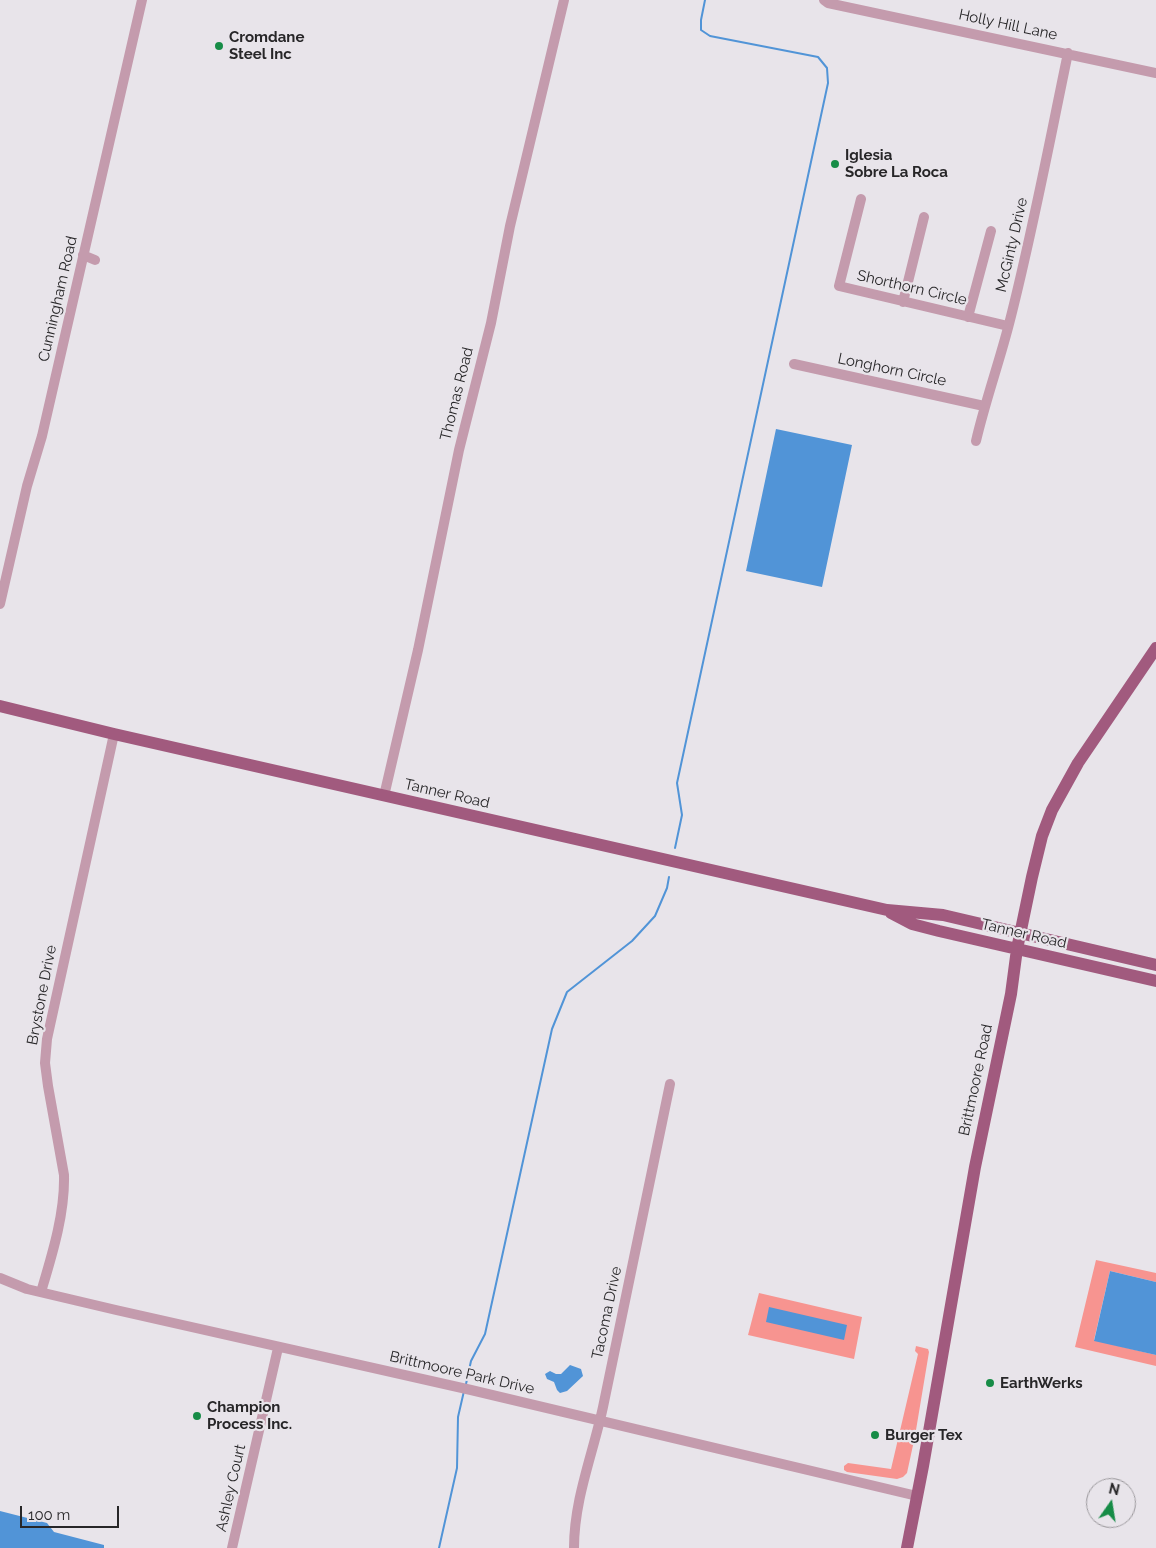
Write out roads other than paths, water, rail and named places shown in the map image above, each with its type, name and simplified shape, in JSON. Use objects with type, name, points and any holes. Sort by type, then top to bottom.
[{"type":"main road","name":"Brittmoore Road","points":[[907,1548],[975,1167],[1011,994],[1020,934],[1040,843],[1052,810],[1078,763],[1156,648]]},
{"type":"main road","name":"Tanner Road","points":[[0,706],[114,734],[887,910],[943,915],[1156,965]]},
{"type":"main road","name":"Tanner Road","points":[[887,910],[912,924],[1156,981]]},
{"type":"street","name":"Cunningham Road","points":[[0,604],[42,436],[142,0]]},
{"type":"street","name":"Thomas Road","points":[[384,796],[418,650],[459,450],[491,323],[510,226],[564,0]]},
{"type":"street","name":"Holly Hill Lane","points":[[824,0],[838,5],[1156,73]]},
{"type":"street","name":"McGinty Drive","points":[[976,441],[984,406],[1008,326],[1031,232],[1068,53]]},
{"type":"street","name":"Shorthorn Circle","points":[[861,199],[839,286],[1008,326]]},
{"type":"street","points":[[904,302],[924,217]]},
{"type":"street","points":[[968,317],[991,231]]},
{"type":"street","points":[[83,256],[95,260]]},
{"type":"street","name":"Longhorn Circle","points":[[794,364],[984,406]]},
{"type":"street","name":"Brystone Drive","points":[[41,1292],[62,1210],[64,1187],[64,1175],[45,1062],[47,1039],[114,734]]},
{"type":"street","name":"Tacoma Drive","points":[[574,1548],[579,1502],[600,1421],[670,1084]]},
{"type":"street","name":"Brittmoore Park Drive","points":[[0,1278],[41,1292],[278,1348],[471,1390],[917,1496]]},
{"type":"street","name":"Ashley Court","points":[[232,1548],[278,1348]]},
{"type":"water","points":[[776,429],[852,445],[822,587],[746,571]]},
{"type":"water","points":[[1110,1271],[1156,1282],[1156,1355],[1094,1341]]},
{"type":"water","points":[[769,1307],[847,1325],[844,1340],[766,1322]]},
{"type":"water","points":[[570,1365],[581,1369],[583,1376],[567,1391],[560,1393],[554,1382],[547,1379],[545,1374],[550,1371],[561,1374]]},
{"type":"water","points":[[0,1511],[47,1523],[54,1532],[104,1545],[104,1548],[0,1548]]},
{"type":"waterway","points":[[675,848],[682,815],[677,783],[828,83],[827,68],[818,57],[710,36],[701,30],[705,0]]},
{"type":"waterway","points":[[466,1384],[471,1361],[485,1334],[552,1029],[567,992],[632,941],[655,916],[667,888],[669,877]]},
{"type":"waterway","points":[[439,1548],[457,1468],[458,1417],[464,1391]]},
{"type":"place","name":"Cromdane Steel Inc","points":[[219,46]]},
{"type":"place","name":"Iglesia Sobre La Roca","points":[[835,164]]},
{"type":"place","name":"EarthWerks","points":[[990,1383]]},
{"type":"place","name":"Champion Process Inc.","points":[[197,1416]]},
{"type":"place","name":"Burger Tex","points":[[875,1435]]}]
